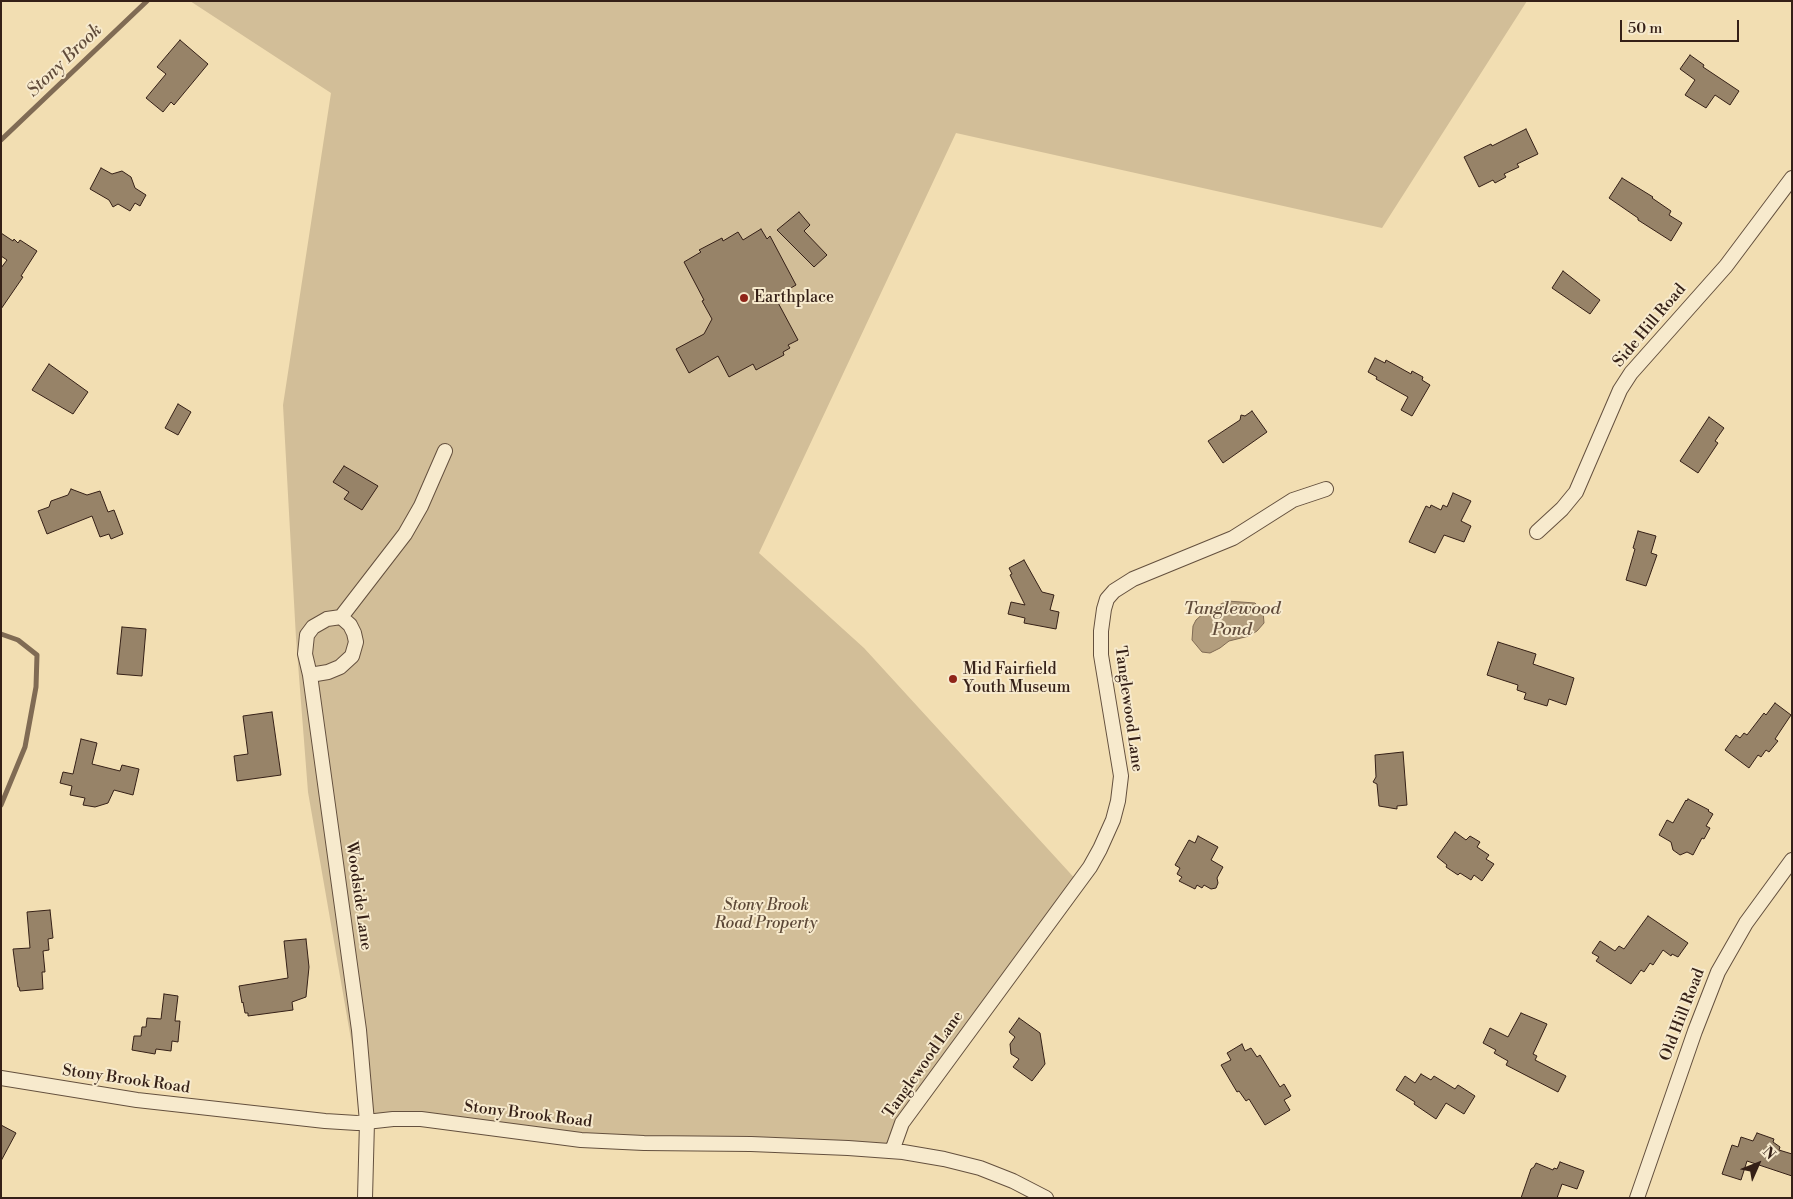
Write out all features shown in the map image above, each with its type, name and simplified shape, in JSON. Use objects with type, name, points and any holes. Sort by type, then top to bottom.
[{"type":"street","name":"Side Hill Road","points":[[1537,532],[1562,510],[1576,492],[1620,390],[1630,373],[1726,266],[1792,178]]},
{"type":"street","points":[[310,675],[328,672],[340,667],[352,656],[356,642],[354,633],[350,625],[341,617],[405,534],[421,506],[445,451]]},
{"type":"street","name":"Tanglewood Lane","points":[[892,1151],[902,1123],[1090,867],[1100,850],[1113,820],[1118,801],[1121,776],[1101,655],[1101,631],[1107,600],[1114,591],[1133,579],[1233,538],[1293,500],[1326,489]]},
{"type":"street","name":"Woodside Lane","points":[[341,617],[321,621],[313,627],[308,635],[305,654],[310,675],[355,997],[366,1101],[365,1198]]},
{"type":"street","name":"Old Hill Road","points":[[1637,1198],[1695,1030],[1715,979],[1746,923],[1792,860]]},
{"type":"street","name":"Stony Brook Road","points":[[1,1078],[181,1105],[325,1122],[367,1122],[394,1119],[421,1120],[552,1137],[600,1141],[751,1144],[892,1151],[944,1158],[980,1168],[1013,1181],[1046,1198]]},
{"type":"green space","name":"Stony Brook Road Property","points":[[190,1],[1527,1],[1382,228],[956,133],[759,553],[864,648],[1079,883],[887,1149],[651,1143],[365,1120],[308,792],[296,638],[283,405],[331,93]]},
{"type":"water","name":"Tanglewood Pond","points":[[1227,601],[1255,603],[1263,611],[1264,623],[1249,636],[1229,641],[1210,653],[1202,652],[1192,640],[1193,626],[1196,620],[1205,612]]},
{"type":"building","points":[[180,40],[208,64],[174,105],[171,102],[163,112],[146,98],[166,74],[157,67]]},
{"type":"building","points":[[1690,55],[1704,65],[1703,67],[1739,91],[1730,105],[1715,95],[1706,108],[1685,95],[1695,80],[1680,69]]},
{"type":"building","points":[[1526,129],[1538,154],[1517,164],[1519,167],[1504,174],[1506,177],[1495,183],[1493,180],[1479,187],[1464,157]]},
{"type":"building","points":[[101,168],[112,174],[122,171],[131,177],[135,188],[146,195],[140,206],[135,203],[130,211],[118,204],[113,207],[109,200],[90,189]]},
{"type":"building","points":[[1622,178],[1653,197],[1671,211],[1669,215],[1682,223],[1671,241],[1638,220],[1638,218],[1609,198]]},
{"type":"building","points":[[799,212],[810,225],[804,231],[827,255],[814,267],[777,230]]},
{"type":"building","points":[[761,229],[767,239],[770,236],[796,285],[775,297],[798,340],[788,345],[790,348],[783,352],[784,355],[756,370],[753,364],[729,377],[718,356],[689,373],[676,349],[704,334],[712,319],[684,262],[701,252],[699,250],[722,238],[723,241],[738,232],[743,240]]},
{"type":"building","points":[[1,233],[18,243],[20,240],[37,251],[21,276],[23,277],[1,309],[1,268],[7,260],[1,256]]},
{"type":"building","points":[[1563,271],[1600,300],[1590,314],[1552,288]]},
{"type":"building","points":[[1375,358],[1385,363],[1386,360],[1411,374],[1412,371],[1423,377],[1422,380],[1430,385],[1412,416],[1401,410],[1408,397],[1376,379],[1377,377],[1368,372]]},
{"type":"building","points":[[49,364],[88,392],[73,414],[32,390]]},
{"type":"building","points":[[178,404],[191,412],[178,435],[165,428]]},
{"type":"building","points":[[1252,411],[1267,432],[1223,463],[1208,441],[1240,420],[1241,415],[1245,416]]},
{"type":"building","points":[[1709,417],[1724,428],[1715,441],[1718,443],[1698,473],[1680,461]]},
{"type":"building","points":[[344,466],[378,486],[362,510],[344,499],[349,492],[333,482]]},
{"type":"building","points":[[71,489],[87,495],[100,491],[108,512],[114,510],[123,534],[111,539],[109,534],[100,537],[92,516],[47,534],[38,511],[49,507],[51,501],[68,495]]},
{"type":"building","points":[[1453,493],[1471,501],[1461,521],[1471,526],[1464,542],[1444,535],[1435,553],[1409,542],[1426,506],[1430,508],[1431,505],[1441,510],[1443,505],[1447,507]]},
{"type":"building","points":[[1638,531],[1656,536],[1651,553],[1657,555],[1646,586],[1626,580]]},
{"type":"building","points":[[1024,560],[1042,592],[1054,595],[1050,610],[1059,612],[1056,629],[1024,623],[1025,618],[1008,614],[1011,602],[1025,605],[1010,575],[1012,574],[1009,568]]},
{"type":"building","points":[[122,627],[146,629],[142,676],[117,674]]},
{"type":"building","points":[[1498,642],[1536,654],[1533,664],[1574,678],[1566,705],[1549,699],[1547,706],[1524,699],[1526,693],[1517,690],[1518,685],[1487,675]]},
{"type":"building","points":[[1775,703],[1791,715],[1775,739],[1778,741],[1769,752],[1766,750],[1761,757],[1758,755],[1749,768],[1725,750],[1736,735],[1740,738],[1744,733],[1747,735],[1764,713],[1766,715]]},
{"type":"building","points":[[272,712],[281,775],[237,781],[234,756],[248,754],[243,716]]},
{"type":"building","points":[[81,739],[97,743],[92,764],[120,771],[122,765],[139,769],[133,795],[114,790],[108,803],[95,807],[83,805],[85,798],[70,795],[72,786],[60,783],[63,772],[73,774]]},
{"type":"building","points":[[1403,752],[1407,805],[1397,806],[1397,809],[1379,806],[1377,784],[1373,782],[1376,777],[1375,755]]},
{"type":"building","points":[[1688,799],[1713,814],[1706,826],[1710,828],[1693,855],[1687,852],[1680,855],[1673,850],[1671,842],[1659,835],[1667,820],[1673,823]]},
{"type":"building","points":[[1455,832],[1466,840],[1470,836],[1480,842],[1477,847],[1489,855],[1486,859],[1494,864],[1482,881],[1474,875],[1471,880],[1460,873],[1458,875],[1446,867],[1447,865],[1437,857]]},
{"type":"building","points":[[1198,836],[1218,847],[1211,860],[1223,867],[1217,878],[1216,888],[1211,889],[1204,885],[1202,888],[1197,885],[1195,889],[1179,881],[1182,877],[1177,874],[1180,868],[1175,865],[1189,840],[1195,843]]},
{"type":"building","points":[[50,910],[53,938],[48,939],[49,950],[43,951],[45,972],[42,972],[43,989],[20,991],[13,949],[30,948],[27,912]]},
{"type":"building","points":[[1648,916],[1688,943],[1678,957],[1672,954],[1671,956],[1663,950],[1653,965],[1650,963],[1644,972],[1641,970],[1631,984],[1596,961],[1599,957],[1592,953],[1600,941],[1615,951],[1619,946],[1624,949]]},
{"type":"building","points":[[306,939],[309,967],[306,997],[292,1002],[293,1010],[248,1016],[242,1003],[239,986],[288,978],[284,941]]},
{"type":"building","points":[[164,994],[178,996],[175,1021],[180,1021],[178,1042],[172,1041],[171,1051],[156,1049],[155,1054],[132,1050],[134,1036],[141,1036],[142,1027],[146,1027],[147,1018],[161,1019]]},
{"type":"building","points":[[1521,1013],[1547,1024],[1533,1054],[1537,1056],[1535,1060],[1566,1076],[1558,1092],[1506,1065],[1508,1061],[1494,1053],[1496,1050],[1483,1043],[1490,1028],[1508,1037]]},
{"type":"building","points":[[1019,1018],[1040,1033],[1045,1064],[1032,1081],[1013,1067],[1019,1059],[1011,1054],[1010,1044],[1015,1037],[1009,1032]]},
{"type":"building","points":[[1242,1044],[1245,1051],[1251,1048],[1257,1057],[1260,1055],[1280,1087],[1284,1084],[1291,1096],[1284,1100],[1290,1110],[1265,1125],[1249,1099],[1246,1101],[1239,1091],[1237,1092],[1221,1065],[1231,1060],[1227,1053]]},
{"type":"building","points":[[1421,1074],[1431,1080],[1434,1076],[1455,1089],[1458,1085],[1475,1096],[1464,1114],[1446,1103],[1436,1119],[1396,1090],[1405,1076],[1415,1083]]},
{"type":"building","points":[[1,1125],[16,1133],[1,1161]]},
{"type":"building","points":[[1757,1133],[1774,1139],[1773,1142],[1780,1147],[1779,1150],[1792,1154],[1792,1176],[1747,1161],[1741,1180],[1722,1174],[1732,1145],[1738,1147],[1741,1137],[1753,1141]]},
{"type":"building","points":[[1560,1162],[1584,1171],[1577,1189],[1562,1184],[1557,1198],[1521,1198],[1531,1169],[1536,1163],[1553,1170],[1554,1168],[1557,1169]]},
{"type":"waterway","name":"Stony Brook","points":[[1,140],[147,1]]},
{"type":"waterway","name":"Stony Brook","points":[[1,634],[18,640],[37,655],[36,687],[25,747],[1,805]]},
{"type":"place","name":"Earthplace","points":[[744,298]]},
{"type":"place","name":"Mid Fairfield Youth Museum","points":[[953,679]]}]
